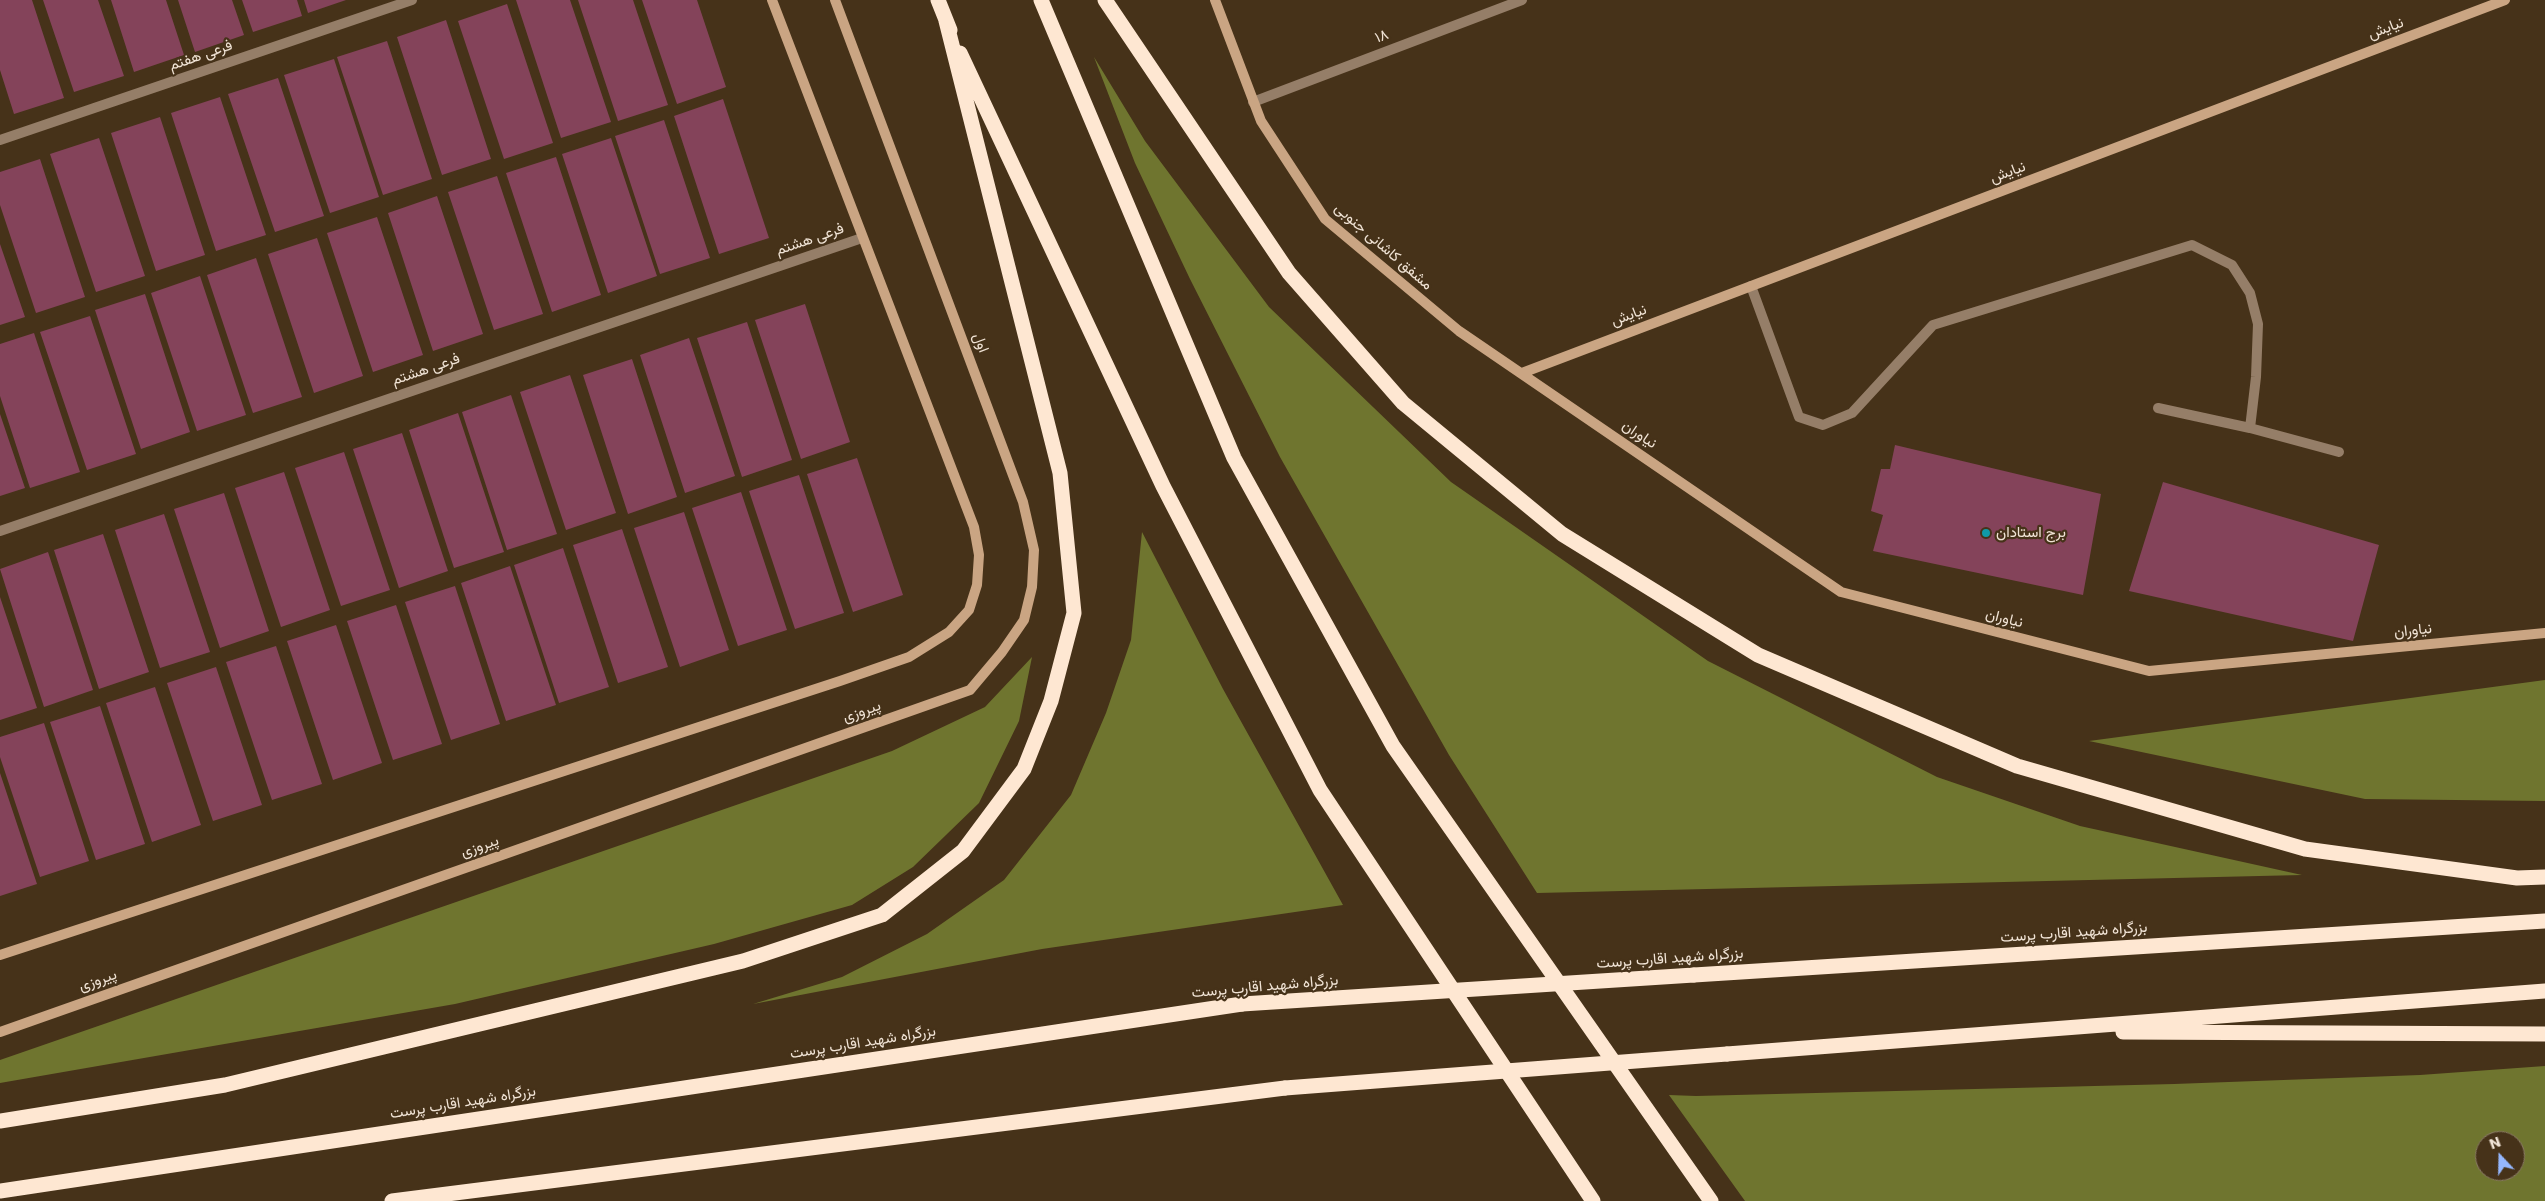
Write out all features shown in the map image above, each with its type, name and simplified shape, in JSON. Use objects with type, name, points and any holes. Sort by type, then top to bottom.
[{"type":"highway","points":[[938,0],[946,21],[1163,486],[1320,790],[1593,1201]]},
{"type":"highway","points":[[1041,0],[1234,458],[1393,746],[1711,1201]]},
{"type":"highway","points":[[1105,0],[1289,274],[1403,403],[1562,534],[1758,655],[2017,766],[2305,849],[2517,878],[2545,877]]},
{"type":"highway","points":[[0,1121],[225,1085],[743,961],[882,915],[963,851],[1024,769],[1051,701],[1074,613],[1060,473],[946,21]]},
{"type":"highway","name":"بزرگراه شهید اقارب پرست","points":[[0,1191],[1242,1004],[2545,921]]},
{"type":"highway","points":[[392,1201],[1285,1088],[2545,990]]},
{"type":"highway","points":[[2014,1032],[2545,1034]]},
{"type":"street","name":"فرعی هفتم","points":[[0,140],[412,0]]},
{"type":"street","points":[[0,955],[840,681],[909,656],[949,632],[969,610],[977,585],[979,555],[974,527],[772,0]]},
{"type":"street","name":"اول","points":[[835,0],[1024,502],[1034,550],[1032,586],[1024,620],[1002,652],[970,690]]},
{"type":"street","name":"مشفق کاشانی جنوبی","points":[[1215,0],[1261,121],[1325,219],[1459,331],[1522,373]]},
{"type":"street","name":"۱۸","points":[[1254,102],[1522,0]]},
{"type":"street","name":"نیایش","points":[[1522,373],[2505,0]]},
{"type":"street","name":"فرعی هشتم","points":[[0,531],[862,238]]},
{"type":"street","points":[[1751,286],[1799,416],[1824,426],[1852,413],[1933,325],[2192,245],[2232,265],[2250,294],[2258,324],[2256,377],[2250,428]]},
{"type":"street","name":"نیاوران","points":[[1522,373],[1841,592],[2129,666],[2149,671],[2545,633]]},
{"type":"street","points":[[2158,408],[2250,428],[2339,452]]},
{"type":"street","name":"پیروزی","points":[[0,1032],[970,690]]},
{"type":"green space","points":[[1094,57],[1145,141],[1269,307],[1451,482],[1708,661],[1937,777],[2080,826],[2302,875],[1537,893],[1449,755],[1280,457],[1190,279],[1135,163]]},
{"type":"green space","points":[[1142,532],[1223,689],[1343,905],[1042,949],[753,1004],[842,977],[927,934],[1004,880],[1071,795],[1106,713],[1131,640]]},
{"type":"green space","points":[[1032,657],[1019,721],[979,803],[913,867],[852,905],[714,944],[455,1004],[0,1083],[0,1060],[892,751],[985,707]]},
{"type":"green space","points":[[2545,680],[2545,801],[2365,799],[2089,741]]},
{"type":"green space","points":[[2545,1066],[2545,1201],[1745,1201],[1669,1095],[1696,1096],[2174,1084],[2420,1075]]},
{"type":"building","points":[[0,0],[32,0],[64,98],[14,114],[0,70]]},
{"type":"building","points":[[43,0],[98,0],[124,76],[74,92]]},
{"type":"building","points":[[111,0],[166,0],[184,55],[134,72]]},
{"type":"building","points":[[178,0],[232,0],[244,35],[195,52]]},
{"type":"building","points":[[242,0],[297,0],[302,16],[253,32]]},
{"type":"building","points":[[304,0],[346,0],[308,13]]},
{"type":"building","points":[[516,0],[570,0],[611,122],[561,138]]},
{"type":"building","points":[[578,0],[633,0],[668,105],[618,121]]},
{"type":"building","points":[[642,0],[697,0],[726,87],[677,104]]},
{"type":"building","points":[[507,4],[553,143],[504,159],[458,21]]},
{"type":"building","points":[[446,20],[491,159],[442,175],[397,37]]},
{"type":"building","points":[[387,41],[432,179],[383,195],[337,57]]},
{"type":"building","points":[[334,59],[379,197],[330,213],[284,75]]},
{"type":"building","points":[[278,78],[324,216],[275,232],[228,94]]},
{"type":"building","points":[[220,97],[266,235],[216,251],[171,113]]},
{"type":"building","points":[[723,99],[769,238],[719,254],[674,116]]},
{"type":"building","points":[[160,117],[205,255],[156,271],[111,133]]},
{"type":"building","points":[[664,120],[710,258],[660,274],[615,136]]},
{"type":"building","points":[[99,138],[145,276],[96,292],[50,154]]},
{"type":"building","points":[[611,138],[657,276],[608,293],[562,154]]},
{"type":"building","points":[[556,157],[601,295],[552,312],[506,173]]},
{"type":"building","points":[[40,159],[85,297],[36,313],[0,205],[0,172]]},
{"type":"building","points":[[497,176],[543,314],[494,330],[448,192]]},
{"type":"building","points":[[437,196],[483,334],[433,351],[388,213]]},
{"type":"building","points":[[377,217],[423,355],[373,372],[327,233]]},
{"type":"building","points":[[317,238],[363,376],[314,393],[268,254]]},
{"type":"building","points":[[0,244],[25,317],[0,325]]},
{"type":"building","points":[[256,258],[302,397],[253,413],[207,275]]},
{"type":"building","points":[[200,276],[246,415],[197,431],[151,293]]},
{"type":"building","points":[[145,294],[190,432],[141,449],[95,310]]},
{"type":"building","points":[[805,304],[850,442],[801,459],[755,320]]},
{"type":"building","points":[[90,316],[136,454],[87,470],[40,332]]},
{"type":"building","points":[[747,322],[792,460],[742,477],[697,338]]},
{"type":"building","points":[[34,333],[80,472],[30,488],[0,396],[0,344]]},
{"type":"building","points":[[689,338],[735,476],[685,493],[640,355]]},
{"type":"building","points":[[632,359],[677,497],[628,514],[583,375]]},
{"type":"building","points":[[570,375],[616,513],[566,530],[520,392]]},
{"type":"building","points":[[511,395],[557,534],[507,550],[462,412]]},
{"type":"building","points":[[458,413],[504,552],[454,568],[409,430]]},
{"type":"building","points":[[0,414],[25,488],[0,496]]},
{"type":"building","points":[[402,433],[448,571],[399,588],[353,449]]},
{"type":"building","name":"برج استادان","points":[[1895,445],[2101,494],[2083,595],[1873,551],[1883,515],[1871,511],[1881,469],[1890,469]]},
{"type":"building","points":[[344,452],[390,590],[341,606],[295,468]]},
{"type":"building","points":[[857,458],[903,595],[853,612],[807,474]]},
{"type":"building","points":[[284,472],[330,610],[281,627],[235,488]]},
{"type":"building","points":[[799,475],[844,613],[795,629],[749,491]]},
{"type":"building","points":[[2163,482],[2379,545],[2353,641],[2129,591]]},
{"type":"building","points":[[741,492],[787,630],[738,646],[692,508]]},
{"type":"building","points":[[224,493],[269,631],[220,648],[174,509]]},
{"type":"building","points":[[684,512],[729,650],[680,667],[634,528]]},
{"type":"building","points":[[164,514],[210,652],[160,668],[115,530]]},
{"type":"building","points":[[622,529],[668,667],[618,683],[573,545]]},
{"type":"building","points":[[103,534],[149,672],[99,689],[54,550]]},
{"type":"building","points":[[563,548],[609,687],[559,703],[514,565]]},
{"type":"building","points":[[48,552],[93,690],[44,707],[0,569]]},
{"type":"building","points":[[510,566],[556,705],[506,721],[461,583]]},
{"type":"building","points":[[455,586],[500,724],[451,740],[405,602]]},
{"type":"building","points":[[0,597],[37,708],[0,720]]},
{"type":"building","points":[[396,605],[442,744],[393,760],[347,621]]},
{"type":"building","points":[[336,625],[382,763],[333,780],[287,641]]},
{"type":"building","points":[[276,646],[322,784],[272,800],[226,662]]},
{"type":"building","points":[[216,667],[262,805],[213,821],[167,683]]},
{"type":"building","points":[[155,687],[201,825],[152,842],[106,703]]},
{"type":"building","points":[[100,706],[145,844],[96,860],[50,722]]},
{"type":"building","points":[[44,723],[89,861],[40,877],[0,757],[0,737]]},
{"type":"building","points":[[0,773],[37,884],[0,896]]},
{"type":"place","name":"برج استادان","points":[[1986,533]]}]
